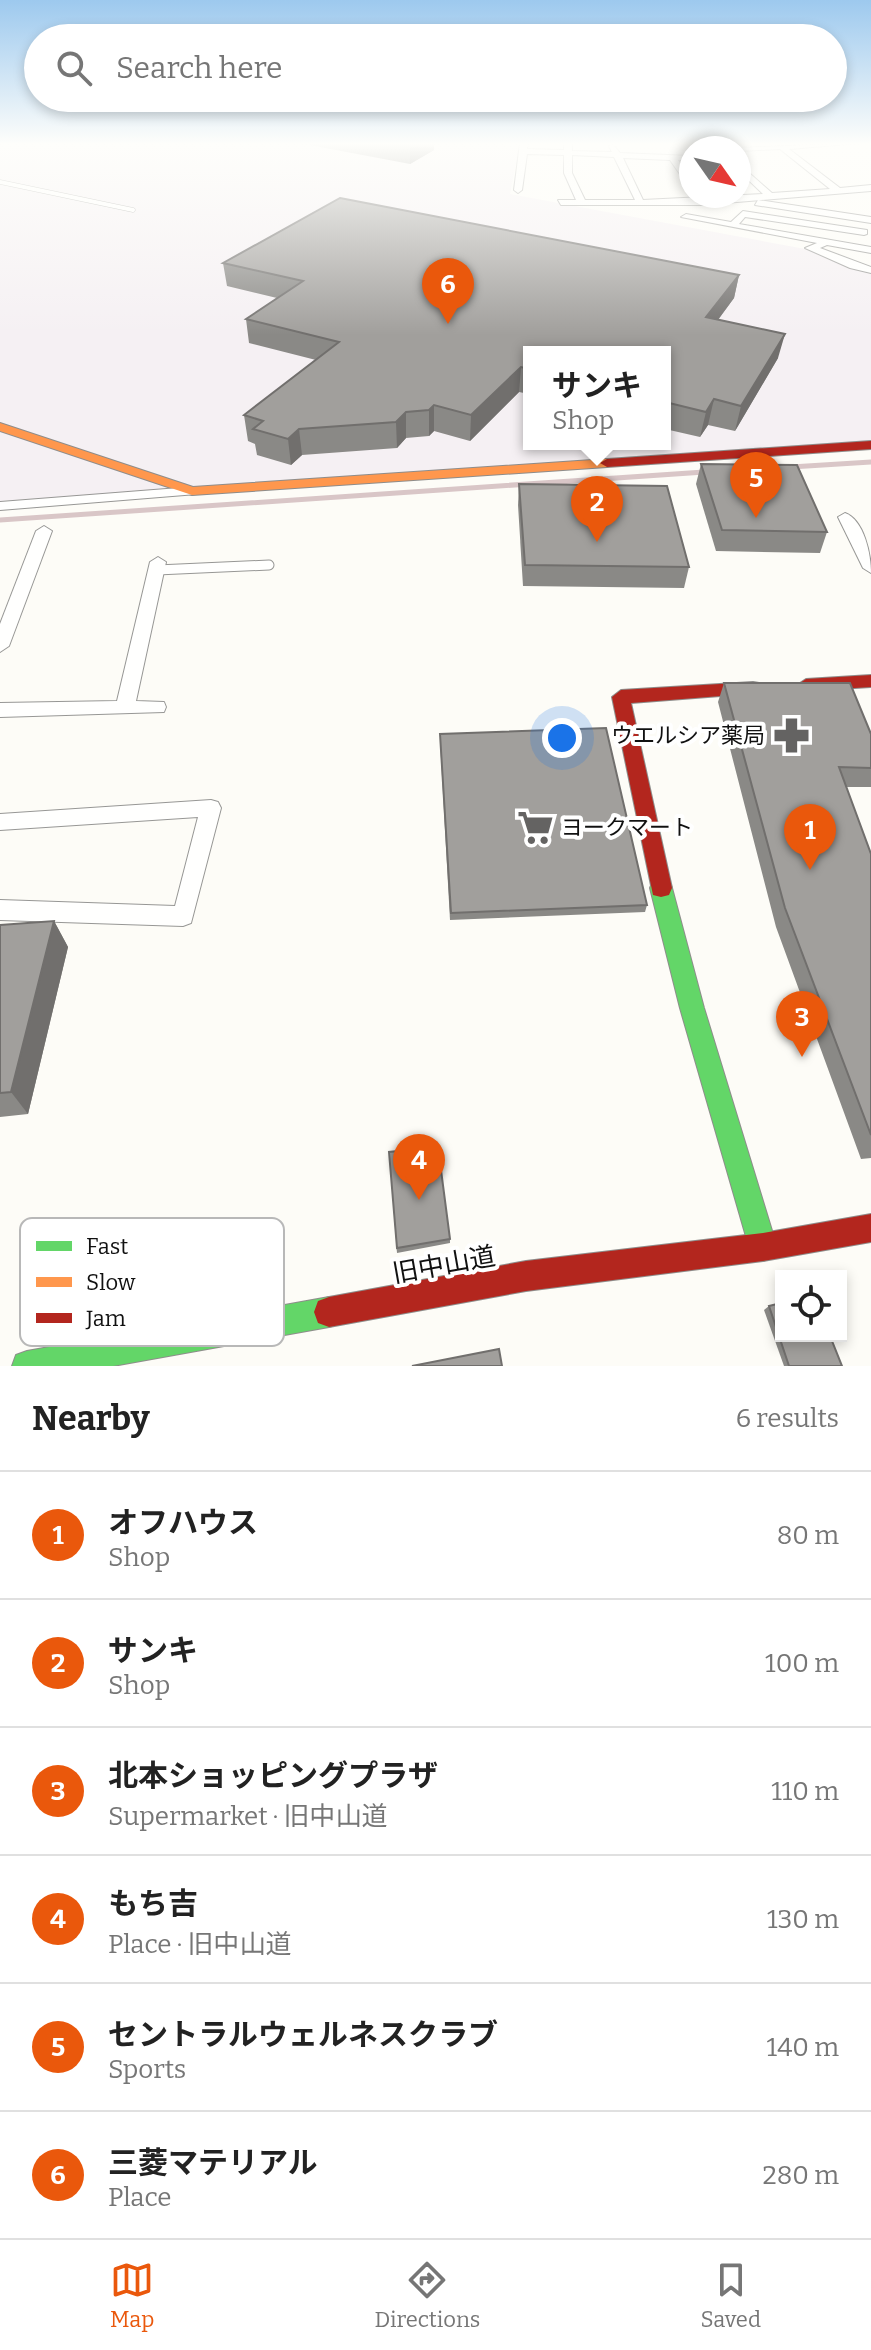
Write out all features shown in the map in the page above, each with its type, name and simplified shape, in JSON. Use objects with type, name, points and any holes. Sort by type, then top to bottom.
[{"type":"street","points":[[792,207],[871,220]]},
{"type":"street","points":[[733,225],[743,214],[868,231]]},
{"type":"street","points":[[686,217],[871,250]]},
{"type":"street","points":[[868,231],[810,248],[871,270]]},
{"type":"street","points":[[0,427],[192,491]]},
{"type":"street","points":[[0,506],[871,445]]},
{"type":"street","points":[[845,517],[871,568]]},
{"type":"street","points":[[0,646],[44,531]]},
{"type":"street","points":[[125,708],[157,566]]},
{"type":"street","points":[[763,1247],[692,1008],[661,886],[621,697],[871,681]]},
{"type":"street","points":[[0,710],[157,707]]},
{"type":"street","points":[[0,822],[211,808],[183,916],[0,910]]},
{"type":"street","name":"旧中山道","points":[[284,1320],[526,1276],[763,1247],[871,1228]]},
{"type":"street","name":"旧中山道","points":[[27,1366],[138,1346]]},
{"type":"lane","points":[[118,207],[133,210]]},
{"type":"lane","points":[[157,566],[269,565]]},
{"type":"shaded area","points":[[0,207],[578,207],[805,249],[853,268],[871,271],[871,442],[0,501]]},
{"type":"building","points":[[324,207],[385,207],[739,275],[706,317],[785,334],[741,406],[714,399],[706,412],[671,403],[671,346],[523,346],[523,368],[471,415],[434,405],[429,410],[406,412],[396,422],[299,429],[288,439],[253,429],[263,421],[244,415],[339,342],[246,319],[303,281],[223,263]]},
{"type":"building","points":[[701,464],[797,465],[827,532],[722,530]]},
{"type":"building","points":[[519,484],[667,486],[689,567],[525,565]]},
{"type":"building","points":[[724,683],[850,683],[871,734],[871,768],[839,767],[871,854],[871,1135],[785,908]]},
{"type":"building","name":"ヨークマート","points":[[606,728],[647,905],[451,913],[440,734]]},
{"type":"building","points":[[54,921],[11,1092],[0,1093],[0,925]]},
{"type":"building","points":[[438,1147],[450,1239],[397,1248],[389,1152]]},
{"type":"building","points":[[775,1304],[775,1324],[769,1306]]},
{"type":"building","points":[[781,1342],[832,1342],[842,1366],[789,1366]]},
{"type":"building","points":[[499,1349],[502,1366],[412,1366]]},
{"type":"railway","points":[[775,468],[871,462]]},
{"type":"railway","points":[[0,520],[719,471]]},
{"type":"traffic: fast","points":[[661,888],[692,1008],[763,1247]]},
{"type":"traffic: fast","points":[[284,1320],[329,1312]]},
{"type":"traffic: fast","points":[[27,1366],[139,1346]]},
{"type":"traffic: slow","points":[[0,427],[192,491],[607,463]]},
{"type":"traffic: jam","points":[[607,463],[871,445]]},
{"type":"traffic: jam","points":[[806,685],[871,681]]},
{"type":"traffic: jam","points":[[661,888],[621,697],[753,688]]},
{"type":"traffic: jam","points":[[329,1312],[526,1276],[763,1247],[871,1228]]},
{"type":"place","name":"三菱マテリアル","points":[[448,324]]},
{"type":"place","name":"セントラルウェルネスクラブ","points":[[756,518]]},
{"type":"place","name":"サンキ","points":[[597,542]]},
{"type":"place","name":"ウエルシア薬局","points":[[791,735]]},
{"type":"place","name":"ヨークマート","points":[[535,827]]},
{"type":"place","name":"オフハウス","points":[[810,870]]},
{"type":"place","name":"北本ショッピングプラザ","points":[[802,1057]]},
{"type":"place","name":"もち吉","points":[[419,1200]]}]
